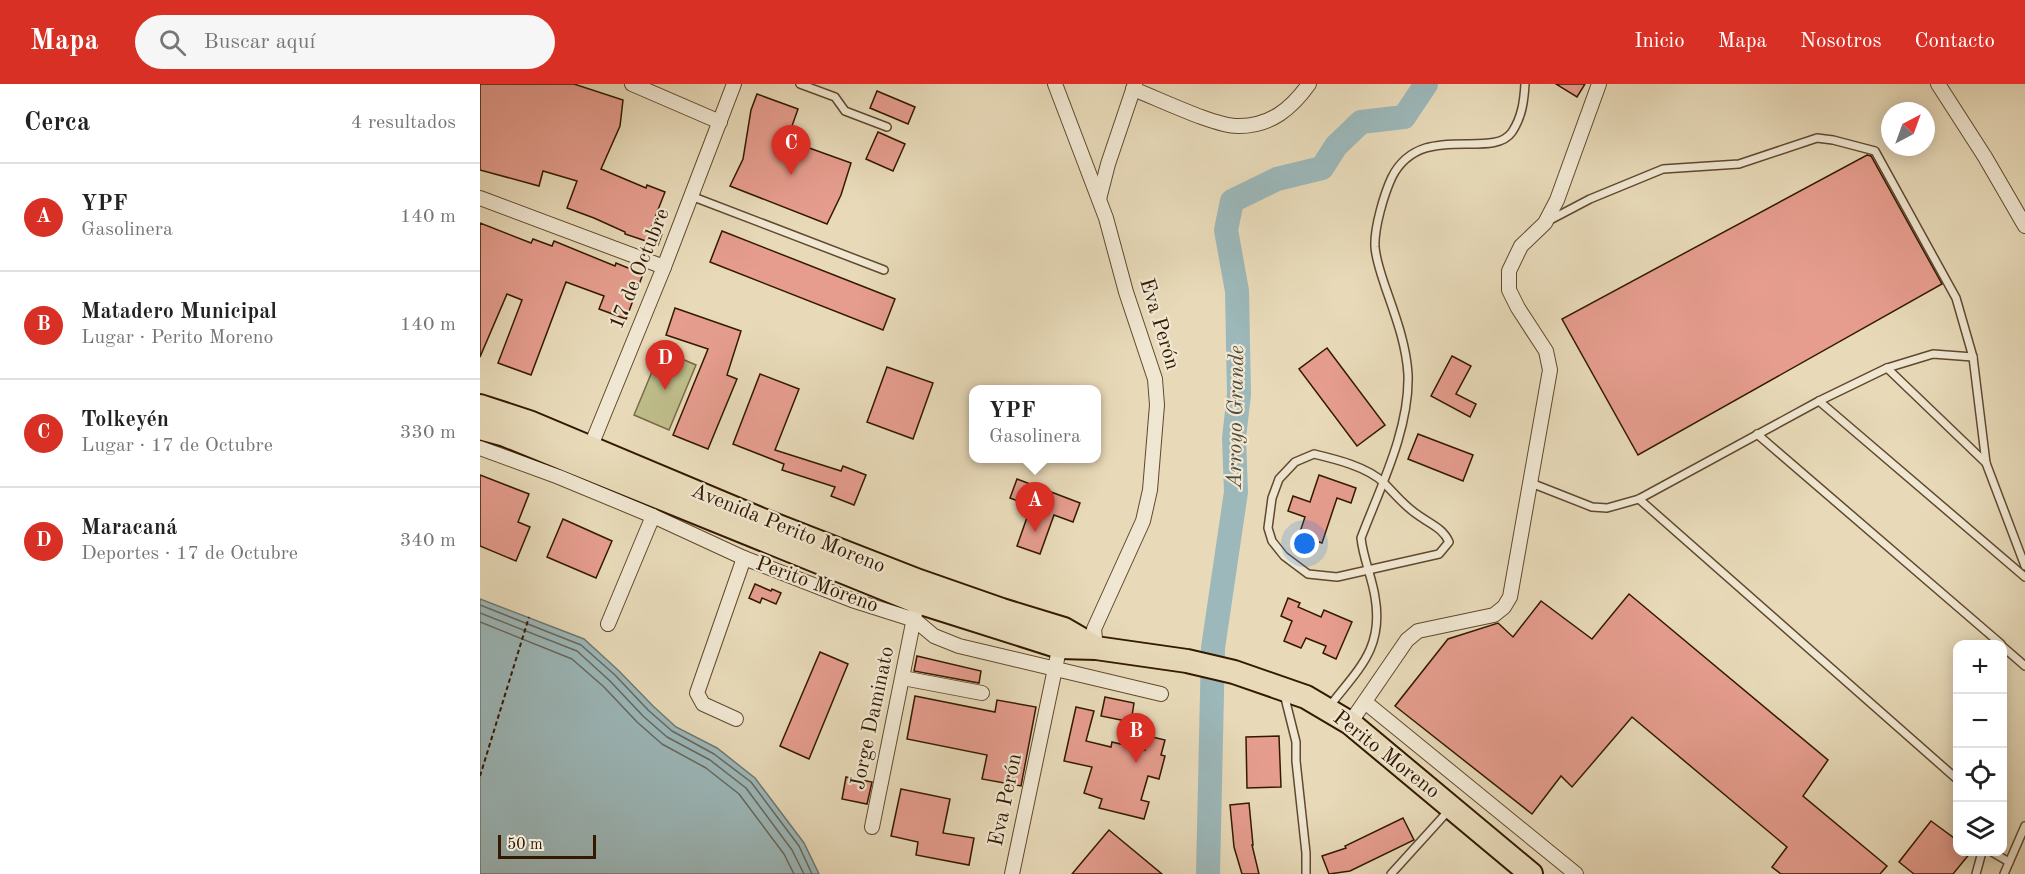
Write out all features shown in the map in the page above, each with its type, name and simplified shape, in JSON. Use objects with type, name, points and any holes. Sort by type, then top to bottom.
[{"type":"main road","name":"Avenida Perito Moreno","points":[[480,406],[529,422],[586,459]]},
{"type":"main road","name":"Avenida Perito Moreno","points":[[480,428],[586,459],[916,601],[1002,610],[1062,638],[1096,648],[1187,661]]},
{"type":"main road","name":"Perito Moreno","points":[[1187,661],[1234,672],[1283,688],[1306,697],[1350,723],[1531,874]]},
{"type":"street","points":[[632,84],[720,122]]},
{"type":"street","name":"17 de Octubre","points":[[586,459],[664,267],[734,84]]},
{"type":"street","name":"Eva Perón","points":[[1055,84],[1106,219],[1126,292],[1155,380],[1157,405],[1150,490],[1143,521],[1094,629],[1096,648]]},
{"type":"street","points":[[1099,199],[1134,86],[1213,120],[1239,127],[1264,122],[1280,114],[1295,102],[1309,84]]},
{"type":"street","points":[[1350,723],[1407,640],[1414,634],[1494,615],[1504,607],[1510,597],[1550,370],[1546,351],[1509,290],[1509,271],[1521,246],[1545,223],[1557,200],[1599,84]]},
{"type":"street","points":[[1938,84],[1985,157],[2025,226]]},
{"type":"street","points":[[480,198],[664,267]]},
{"type":"street","name":"Perito Moreno","points":[[480,448],[559,477],[653,516],[744,558],[852,600],[916,601],[934,636],[958,646],[1161,694]]},
{"type":"street","points":[[608,624],[653,516]]},
{"type":"street","points":[[736,718],[703,704],[698,693],[744,558]]},
{"type":"street","name":"Jorge Daminato","points":[[872,827],[903,678],[916,601]]},
{"type":"street","name":"Eva Perón","points":[[1012,874],[1062,638]]},
{"type":"street","points":[[903,678],[982,693]]},
{"type":"street","points":[[1365,702],[1576,874]]},
{"type":"lane","points":[[800,84],[835,97],[845,111],[887,127]]},
{"type":"lane","points":[[1327,709],[1367,657],[1374,642],[1378,624],[1375,596],[1362,551],[1361,538],[1404,416],[1408,376],[1405,345],[1379,268],[1375,246],[1379,214],[1392,177],[1404,161],[1438,144],[1487,145],[1502,141],[1512,133],[1522,109],[1525,84]]},
{"type":"lane","points":[[1545,223],[1590,199],[1663,169],[1739,164],[1817,138],[1875,151],[1956,297],[1973,357],[1986,463],[2025,567]]},
{"type":"lane","points":[[692,196],[884,270]]},
{"type":"lane","points":[[1531,483],[1592,507],[1607,508],[1639,499],[1819,401],[1887,368],[1933,354],[1973,357]]},
{"type":"lane","points":[[1887,368],[1986,463]]},
{"type":"lane","points":[[1819,401],[2025,577]]},
{"type":"lane","points":[[1757,434],[1996,640]]},
{"type":"lane","points":[[1314,454],[1344,461],[1382,481],[1410,510],[1444,532],[1449,542],[1440,554],[1337,577],[1308,574],[1284,556],[1272,541],[1268,528],[1272,498],[1279,478],[1295,462],[1314,454]]},
{"type":"lane","points":[[1639,499],[1953,776]]},
{"type":"lane","points":[[2007,650],[2025,666]]},
{"type":"lane","points":[[1283,688],[1296,742],[1306,874]]},
{"type":"lane","points":[[1391,874],[1452,808]]},
{"type":"lane","points":[[2004,874],[2025,826]]},
{"type":"lane","points":[[1976,874],[1981,856]]},
{"type":"lane","points":[[1999,856],[2009,862]]},
{"type":"path","points":[[480,776],[529,617]]},
{"type":"shaded area","points":[[661,350],[696,365],[669,430],[634,415]]},
{"type":"water","points":[[480,599],[584,639],[676,727],[717,748],[755,778],[804,843],[819,874],[480,874]]},
{"type":"building","points":[[480,84],[574,84],[623,100],[620,126],[601,169],[646,188],[647,185],[665,192],[650,230],[662,234],[658,245],[625,234],[594,218],[567,208],[577,181],[543,171],[539,186],[480,170]]},
{"type":"building","points":[[1556,84],[1585,84],[1577,97]]},
{"type":"building","points":[[877,91],[915,107],[908,124],[870,108]]},
{"type":"building","points":[[757,94],[798,109],[787,140],[851,163],[841,195],[827,224],[730,186],[743,159],[751,110]]},
{"type":"building","points":[[878,132],[905,144],[893,171],[866,159]]},
{"type":"building","points":[[1867,155],[1871,156],[1942,284],[1638,455],[1562,319]]},
{"type":"building","points":[[480,223],[531,243],[533,239],[552,246],[554,241],[615,266],[616,263],[643,274],[626,319],[599,309],[604,296],[566,282],[531,375],[498,363],[522,300],[507,294],[480,357]]},
{"type":"building","points":[[722,231],[895,299],[883,330],[710,262]]},
{"type":"building","points":[[675,308],[741,331],[727,375],[737,379],[708,449],[673,435],[708,349],[666,335]]},
{"type":"building","points":[[1327,348],[1385,425],[1357,446],[1299,369]]},
{"type":"building","points":[[1452,356],[1471,366],[1456,394],[1476,404],[1470,417],[1431,396]]},
{"type":"building","points":[[887,367],[933,383],[913,439],[867,422]]},
{"type":"building","points":[[760,374],[799,389],[775,450],[841,471],[843,466],[866,475],[854,505],[831,496],[835,487],[782,470],[784,464],[733,444]]},
{"type":"building","points":[[1418,434],[1473,455],[1463,481],[1408,459]]},
{"type":"building","points":[[480,475],[529,494],[518,522],[530,527],[516,561],[480,546]]},
{"type":"building","points":[[1319,475],[1356,488],[1351,503],[1337,498],[1322,543],[1299,535],[1305,517],[1288,511],[1293,496],[1310,502]]},
{"type":"building","points":[[1017,479],[1080,503],[1073,522],[1054,515],[1040,554],[1017,546],[1031,506],[1010,498]]},
{"type":"building","points":[[563,519],[612,541],[596,578],[547,557]]},
{"type":"building","points":[[755,584],[781,593],[776,604],[762,598],[760,603],[749,598]]},
{"type":"building","points":[[1629,594],[1828,760],[1803,796],[1887,866],[1880,874],[1781,874],[1772,867],[1787,847],[1632,717],[1572,787],[1561,776],[1532,814],[1395,706],[1448,639],[1498,623],[1513,637],[1541,601],[1592,639]]},
{"type":"building","points":[[1288,598],[1300,603],[1298,607],[1321,617],[1324,610],[1352,622],[1336,659],[1323,653],[1326,646],[1306,638],[1301,648],[1284,641],[1292,621],[1281,616]]},
{"type":"building","points":[[820,652],[848,664],[809,759],[780,746]]},
{"type":"building","points":[[917,656],[981,671],[979,683],[914,671]]},
{"type":"building","points":[[915,696],[995,712],[997,700],[1036,707],[1021,786],[982,779],[987,755],[907,739]]},
{"type":"building","points":[[1105,697],[1134,703],[1131,722],[1101,716]]},
{"type":"building","points":[[1076,707],[1094,711],[1086,741],[1111,747],[1112,742],[1145,750],[1148,736],[1165,740],[1161,755],[1165,756],[1159,779],[1148,776],[1141,800],[1149,802],[1144,819],[1099,808],[1102,799],[1084,793],[1092,767],[1064,761]]},
{"type":"building","points":[[1279,736],[1281,787],[1247,788],[1246,737]]},
{"type":"building","points":[[846,777],[872,782],[867,804],[842,799]]},
{"type":"building","points":[[901,789],[950,799],[943,833],[974,838],[969,865],[916,855],[918,842],[891,836]]},
{"type":"building","points":[[1249,803],[1252,845],[1259,874],[1242,874],[1234,847],[1230,805]]},
{"type":"building","points":[[1403,818],[1414,840],[1350,871],[1329,874],[1322,856],[1346,848],[1345,846]]},
{"type":"building","points":[[1931,821],[1953,837],[1953,856],[1968,856],[1953,874],[1914,874],[1899,862]]},
{"type":"building","points":[[1109,830],[1162,874],[1072,874]]},
{"type":"waterway","name":"Arroyo Grande","points":[[1208,874],[1213,648],[1236,492],[1234,438],[1239,394],[1237,291],[1226,230],[1232,201],[1277,179],[1322,168],[1336,146],[1361,122],[1404,117],[1426,84]]},
{"type":"place","name":"Tolkeyén","points":[[791,175]]},
{"type":"place","name":"Maracaná","points":[[665,390]]},
{"type":"place","name":"YPF","points":[[1035,532]]},
{"type":"place","name":"Matadero Municipal","points":[[1136,763]]}]
